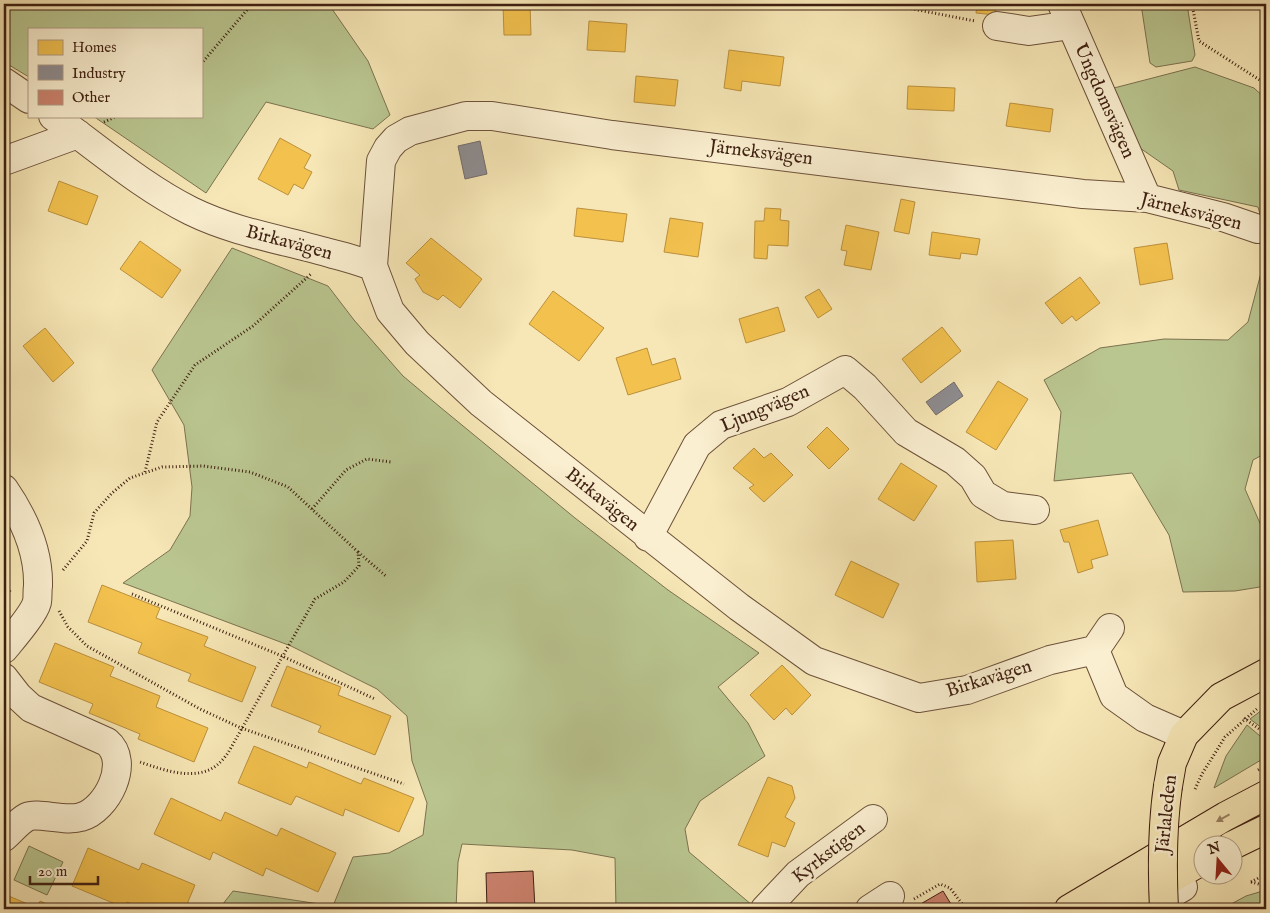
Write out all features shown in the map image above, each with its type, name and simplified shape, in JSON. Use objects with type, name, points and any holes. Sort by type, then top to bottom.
[{"type":"main road","name":"Järlaleden","points":[[1164,909],[1162,842],[1168,786],[1172,763],[1184,735],[1221,697],[1266,672]]},
{"type":"main road","points":[[1069,909],[1226,816],[1266,795]]},
{"type":"main road","points":[[1242,840],[1266,829]]},
{"type":"main road","points":[[1117,909],[1192,867]]},
{"type":"street","points":[[997,26],[1029,31],[1067,14]]},
{"type":"street","name":"Ungdomsvägen","points":[[1067,14],[1147,198]]},
{"type":"street","points":[[4,82],[28,98]]},
{"type":"street","name":"Järneksvägen","points":[[373,266],[381,161],[388,148],[396,138],[410,131],[466,116],[492,116],[612,135],[1082,194],[1147,198],[1223,217],[1258,229]]},
{"type":"street","name":"Birkavägen","points":[[56,118],[146,184],[190,210],[229,227],[373,266],[390,311],[417,343],[481,403],[739,608],[814,661],[919,698],[967,690],[1050,660],[1095,650]]},
{"type":"street","points":[[4,161],[78,134]]},
{"type":"street","name":"Ljungvägen","points":[[648,536],[697,445],[721,425],[788,402],[845,370],[865,387],[906,432],[955,461],[973,477],[983,494],[1003,506],[1035,510]]},
{"type":"street","points":[[4,489],[17,509],[34,550],[38,580],[37,602],[20,629],[4,649]]},
{"type":"street","points":[[1110,628],[1095,650],[1114,696],[1145,718],[1184,735]]},
{"type":"street","points":[[4,678],[18,696],[31,708],[107,742],[114,748],[117,755],[116,777],[98,807],[92,812],[82,817],[70,819],[28,816],[4,837]]},
{"type":"street","name":"Kyrkstigen","points":[[765,909],[798,874],[873,818]]},
{"type":"street","points":[[1242,855],[1266,843]]},
{"type":"street","points":[[1146,909],[1192,882]]},
{"type":"path","points":[[202,63],[252,4]]},
{"type":"path","points":[[887,4],[941,13],[997,26]]},
{"type":"path","points":[[1192,4],[1199,41],[1266,84]]},
{"type":"path","points":[[145,473],[157,422],[195,365],[254,326],[333,254]]},
{"type":"path","points":[[312,509],[346,470],[367,459],[391,462]]},
{"type":"path","points":[[38,580],[54,580],[88,540],[94,513],[112,493],[130,478],[162,466],[203,466],[250,472],[288,487],[387,577]]},
{"type":"path","points":[[117,764],[140,762],[165,771],[191,774],[207,771],[217,765],[228,753],[315,599],[344,582],[359,566],[358,552]]},
{"type":"path","points":[[132,594],[282,656],[375,699]]},
{"type":"path","points":[[56,605],[68,627],[87,646],[200,709],[241,728],[404,784]]},
{"type":"path","points":[[1195,789],[1202,774],[1225,738],[1258,707]]},
{"type":"path","points":[[1245,719],[1266,734]]},
{"type":"path","points":[[1266,874],[1251,882],[1266,886]]},
{"type":"path","points":[[891,902],[940,884],[950,888],[966,909]]},
{"type":"green space","points":[[4,4],[337,4],[332,9],[368,61],[390,115],[373,129],[266,102],[206,193],[96,118],[202,118],[202,28],[28,28],[28,76],[4,62]]},
{"type":"green space","points":[[1141,4],[1187,4],[1195,55],[1192,61],[1156,67],[1150,63]]},
{"type":"green space","points":[[1195,67],[1254,88],[1266,99],[1266,222],[1262,221],[1258,207],[1179,190],[1173,171],[1140,148],[1114,88]]},
{"type":"green space","points":[[232,248],[328,286],[354,320],[403,376],[575,518],[668,590],[759,653],[718,687],[748,723],[765,756],[700,801],[685,829],[689,852],[752,905],[752,909],[616,909],[615,858],[572,850],[462,844],[458,862],[456,909],[219,909],[233,891],[333,906],[353,857],[389,853],[423,835],[427,803],[412,761],[407,716],[377,689],[291,646],[123,583],[170,550],[190,516],[192,487],[184,425],[152,370]]},
{"type":"green space","points":[[1266,254],[1266,453],[1253,460],[1245,489],[1266,537],[1266,586],[1235,591],[1183,592],[1169,535],[1132,473],[1054,481],[1061,412],[1044,380],[1100,348],[1164,339],[1228,340],[1248,322]]},
{"type":"green space","points":[[1266,707],[1266,731],[1250,719]]},
{"type":"green space","points":[[1247,725],[1266,741],[1266,757],[1214,788],[1226,756]]},
{"type":"green space","points":[[29,846],[63,862],[47,895],[14,880]]},
{"type":"green space","points":[[1266,890],[1266,909],[1222,909],[1246,896]]},
{"type":"building: Homes","points":[[503,4],[530,4],[531,35],[504,35]]},
{"type":"building: Homes","points":[[963,4],[996,4],[995,15],[976,13],[977,5]]},
{"type":"building: Homes","points":[[589,21],[627,24],[625,52],[587,50]]},
{"type":"building: Homes","points":[[729,50],[784,57],[780,86],[742,81],[741,91],[724,88]]},
{"type":"building: Homes","points":[[636,76],[678,80],[675,106],[634,102]]},
{"type":"building: Homes","points":[[908,86],[955,88],[954,111],[907,109]]},
{"type":"building: Homes","points":[[1010,103],[1053,109],[1050,132],[1006,126]]},
{"type":"building: Homes","points":[[280,138],[311,155],[304,168],[312,172],[303,189],[294,184],[288,195],[258,179]]},
{"type":"building: Homes","points":[[59,181],[98,196],[87,225],[48,211]]},
{"type":"building: Homes","points":[[901,199],[915,202],[909,234],[894,231]]},
{"type":"building: Homes","points":[[577,208],[627,214],[623,242],[574,236]]},
{"type":"building: Homes","points":[[765,208],[781,209],[780,220],[789,221],[788,246],[768,245],[767,259],[754,258],[755,221],[764,221]]},
{"type":"building: Homes","points":[[670,218],[703,223],[698,257],[664,252]]},
{"type":"building: Homes","points":[[846,225],[879,232],[871,270],[844,265],[847,251],[841,250]]},
{"type":"building: Homes","points":[[932,232],[980,239],[977,255],[961,253],[960,259],[929,255]]},
{"type":"building: Homes","points":[[431,238],[482,279],[460,308],[443,295],[438,300],[423,292],[415,279],[420,275],[406,263]]},
{"type":"building: Homes","points":[[140,241],[181,270],[162,298],[120,269]]},
{"type":"building: Homes","points":[[1167,243],[1173,279],[1140,285],[1134,248]]},
{"type":"building: Homes","points":[[1080,277],[1100,303],[1076,321],[1072,316],[1062,324],[1045,303]]},
{"type":"building: Homes","points":[[819,289],[832,309],[818,318],[805,297]]},
{"type":"building: Homes","points":[[553,291],[604,328],[579,361],[529,324]]},
{"type":"building: Homes","points":[[778,307],[785,331],[746,343],[739,319]]},
{"type":"building: Homes","points":[[942,327],[961,351],[921,383],[902,359]]},
{"type":"building: Homes","points":[[45,328],[74,363],[53,382],[23,346]]},
{"type":"building: Homes","points":[[647,348],[652,365],[675,358],[681,379],[628,395],[616,358]]},
{"type":"building: Homes","points":[[998,381],[1028,399],[996,450],[966,432]]},
{"type":"building: Homes","points":[[827,427],[849,449],[829,469],[807,447]]},
{"type":"building: Homes","points":[[754,448],[764,458],[771,453],[793,475],[764,502],[749,488],[754,485],[733,468]]},
{"type":"building: Homes","points":[[901,463],[937,486],[914,521],[878,499]]},
{"type":"building: Homes","points":[[1098,520],[1108,555],[1091,560],[1093,568],[1078,573],[1069,542],[1064,542],[1060,530]]},
{"type":"building: Homes","points":[[1013,540],[1016,579],[977,582],[975,542]]},
{"type":"building: Homes","points":[[851,561],[899,584],[883,618],[835,595]]},
{"type":"building: Homes","points":[[102,585],[160,608],[156,618],[208,637],[204,646],[256,667],[242,702],[188,681],[191,674],[138,653],[142,643],[88,622]]},
{"type":"building: Homes","points":[[55,643],[114,667],[110,676],[160,696],[156,707],[208,728],[194,762],[138,739],[140,734],[89,713],[93,704],[39,682]]},
{"type":"building: Homes","points":[[782,665],[811,695],[792,715],[786,708],[774,720],[750,695]]},
{"type":"building: Homes","points":[[287,666],[341,687],[338,695],[391,716],[375,755],[318,732],[321,726],[271,706]]},
{"type":"building: Homes","points":[[254,746],[307,768],[309,762],[361,784],[364,778],[414,798],[399,832],[345,809],[343,816],[296,796],[291,805],[238,783]]},
{"type":"building: Homes","points":[[768,777],[792,786],[795,798],[785,817],[795,823],[785,847],[772,842],[768,857],[738,845]]},
{"type":"building: Homes","points":[[171,798],[221,821],[225,812],[277,836],[281,828],[336,853],[318,892],[266,868],[263,876],[213,852],[210,860],[154,834]]},
{"type":"building: Homes","points":[[88,848],[139,870],[142,863],[195,885],[185,909],[145,909],[127,902],[125,908],[72,886]]},
{"type":"building: Homes","points":[[4,894],[37,908],[40,901],[58,909],[4,909]]},
{"type":"building: Industry","points":[[480,141],[487,174],[465,179],[458,146]]},
{"type":"building: Industry","points":[[954,382],[963,396],[936,415],[926,402]]},
{"type":"building: Other","points":[[533,871],[535,909],[487,909],[486,873]]},
{"type":"building: Other","points":[[943,891],[954,909],[912,909]]}]
